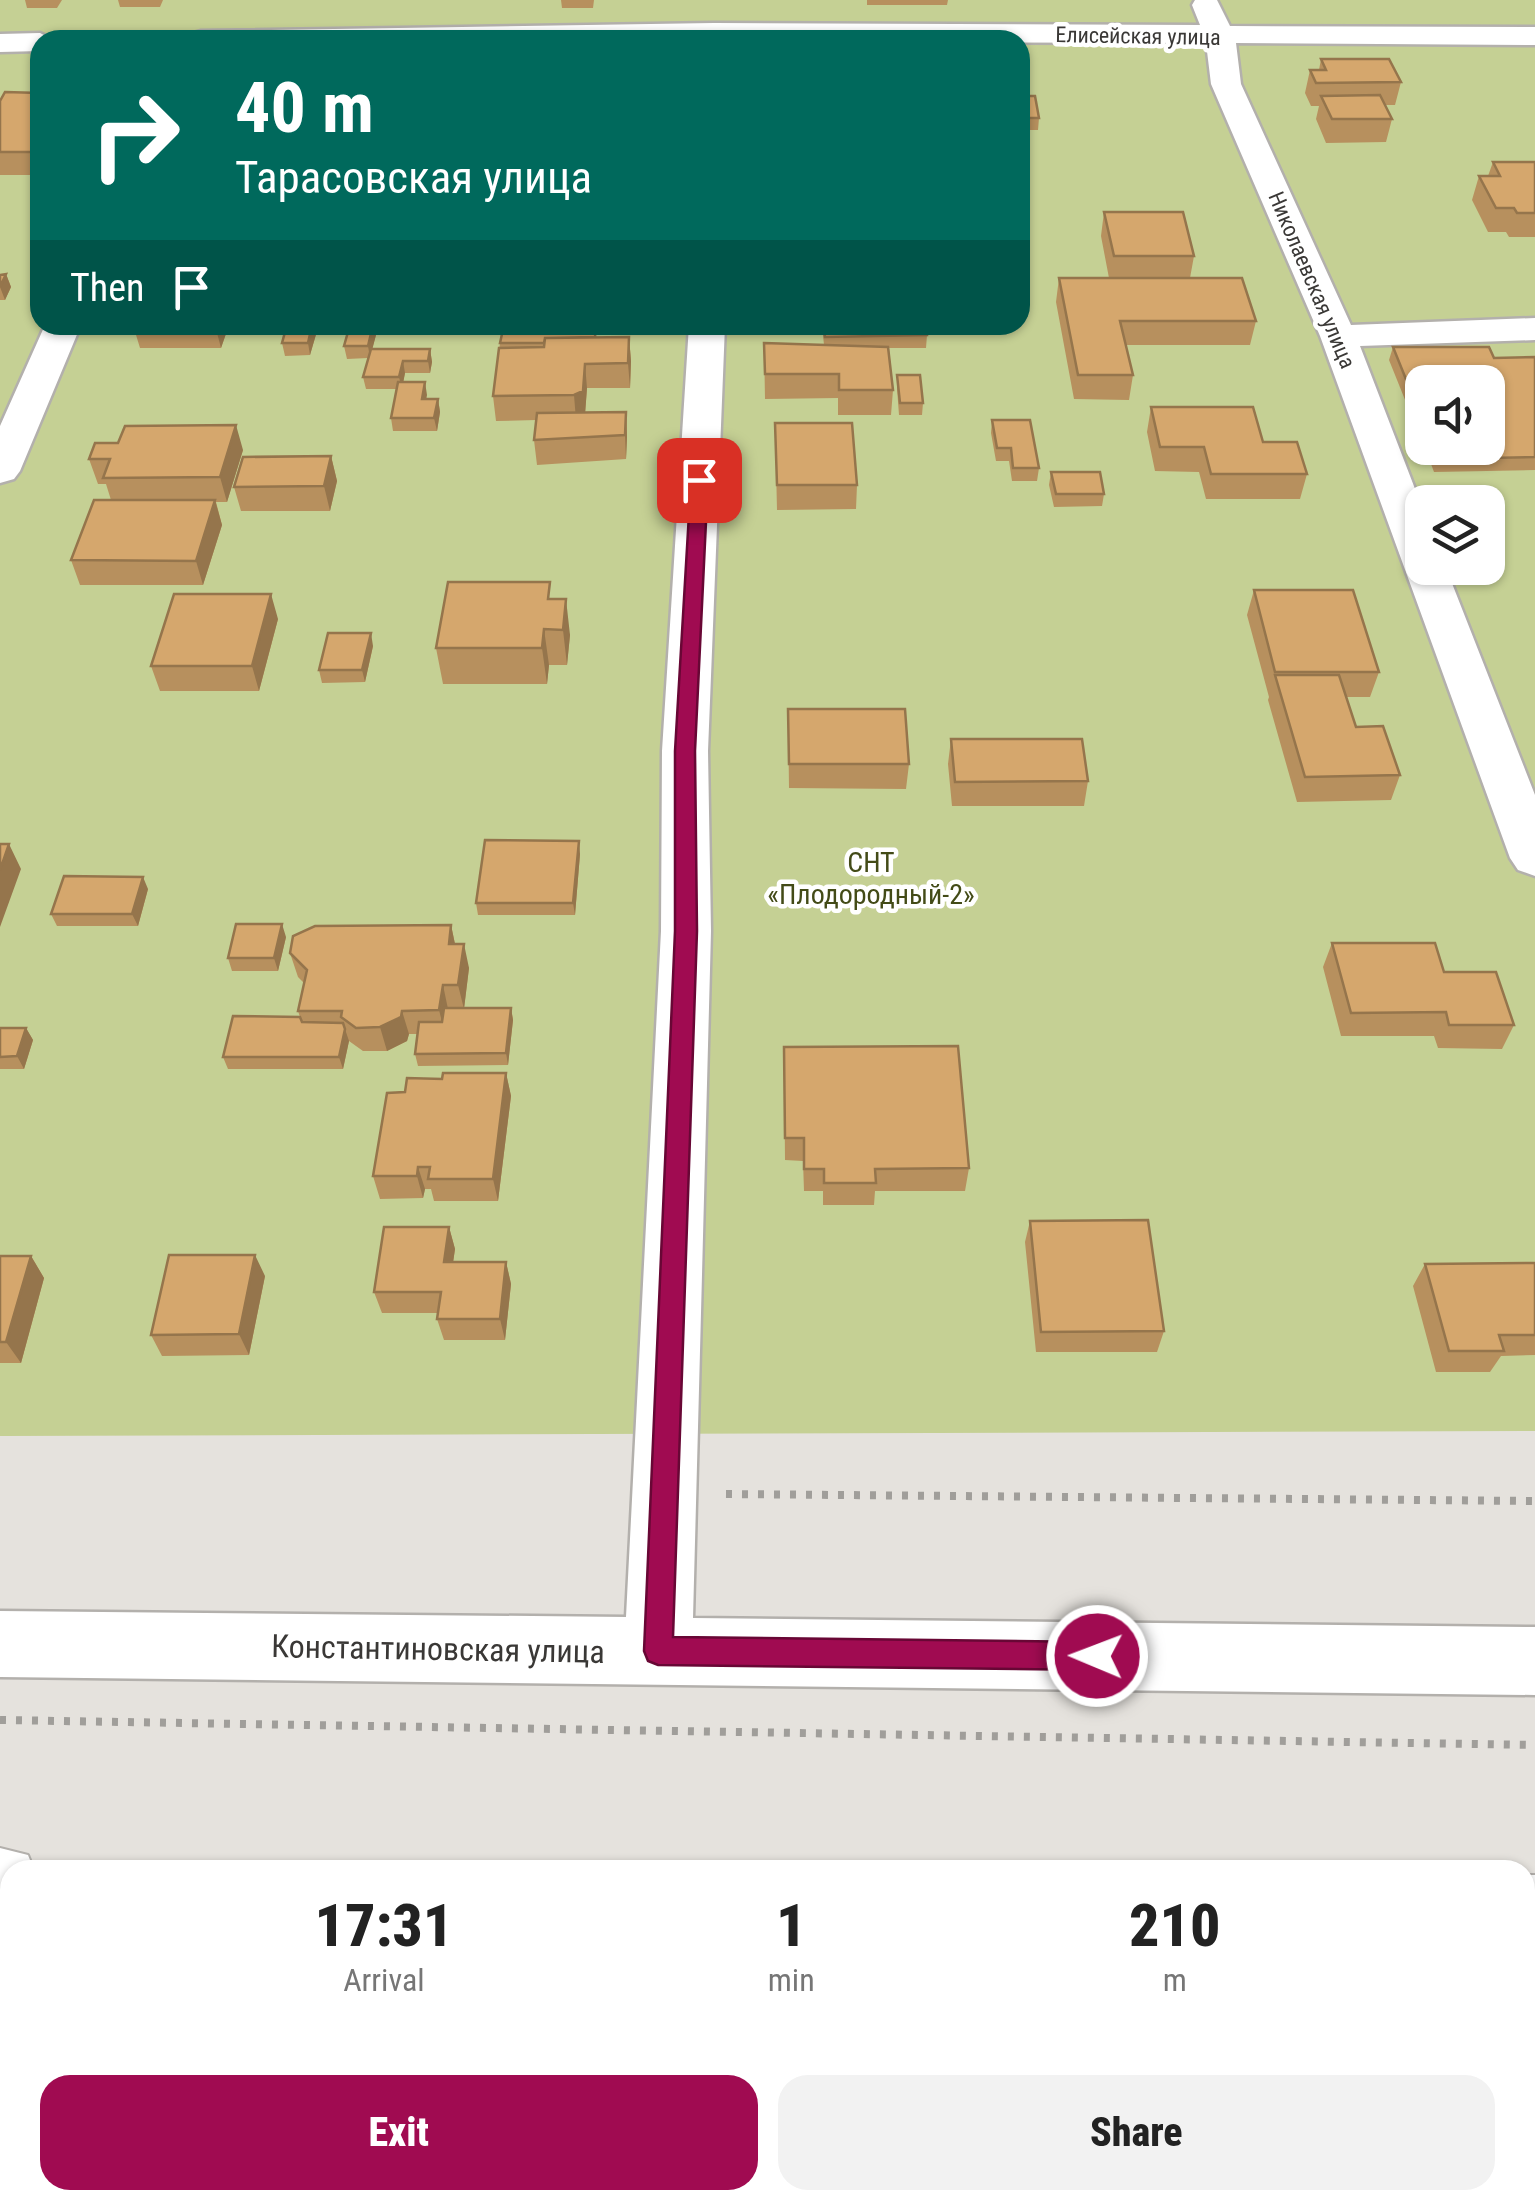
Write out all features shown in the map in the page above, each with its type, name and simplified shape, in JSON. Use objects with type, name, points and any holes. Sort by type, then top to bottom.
[{"type":"street","points":[[714,0],[714,30]]},
{"type":"street","name":"Николаевская улица","points":[[1204,0],[1220,38],[1226,84],[1338,336],[1405,515]]},
{"type":"street","name":"Елисейская улица","points":[[1030,37],[1535,36]]},
{"type":"street","points":[[0,43],[30,42]]},
{"type":"street","points":[[1338,336],[1535,328]]},
{"type":"street","points":[[0,470],[60,335]]},
{"type":"street","points":[[658,1651],[686,931],[685,751],[707,335]]},
{"type":"street","points":[[1431,585],[1535,858]]},
{"type":"street","name":"Константиновская улица","points":[[0,1644],[1535,1661]]},
{"type":"path","points":[[711,1494],[1535,1501]]},
{"type":"path","points":[[0,1720],[1535,1745]]},
{"type":"green space","name":"СНТ «Плодородный-2»","points":[[0,0],[1535,0],[1535,1431],[0,1436]]},
{"type":"building","points":[[1321,59],[1389,59],[1401,82],[1316,83],[1310,70],[1326,70]]},
{"type":"building","points":[[5,92],[30,93],[30,152],[0,152],[0,101]]},
{"type":"building","points":[[1380,95],[1392,119],[1332,119],[1321,96]]},
{"type":"building","points":[[1030,96],[1035,96],[1039,118],[1030,118]]},
{"type":"building","points":[[1493,162],[1535,162],[1535,213],[1496,208],[1479,176],[1500,176]]},
{"type":"building","points":[[1104,212],[1183,212],[1194,256],[1114,256]]},
{"type":"building","points":[[1059,278],[1242,278],[1256,321],[1120,321],[1133,375],[1078,375]]},
{"type":"building","points":[[284,335],[310,335],[308,343],[282,343]]},
{"type":"building","points":[[347,335],[371,335],[368,346],[344,346]]},
{"type":"building","points":[[502,335],[595,335],[545,338],[544,343],[500,343]]},
{"type":"building","points":[[825,335],[927,335],[825,337]]},
{"type":"building","points":[[629,337],[628,363],[585,364],[583,391],[574,395],[493,396],[499,348],[544,347],[545,338]]},
{"type":"building","points":[[764,343],[888,347],[893,390],[839,390],[839,374],[765,374]]},
{"type":"building","points":[[1393,347],[1489,347],[1494,358],[1535,357],[1535,457],[1505,458],[1505,365],[1405,365],[1405,377]]},
{"type":"building","points":[[371,349],[430,349],[428,361],[403,361],[399,377],[363,377]]},
{"type":"building","points":[[897,375],[920,375],[923,403],[900,403]]},
{"type":"building","points":[[398,382],[425,382],[422,399],[438,399],[434,418],[391,418]]},
{"type":"building","points":[[1151,407],[1253,407],[1263,442],[1297,442],[1307,474],[1211,474],[1204,447],[1160,447]]},
{"type":"building","points":[[626,412],[625,435],[534,440],[537,413]]},
{"type":"building","points":[[992,420],[1030,420],[1039,468],[1013,468],[1011,448],[997,448]]},
{"type":"building","points":[[775,423],[852,423],[857,485],[777,485]]},
{"type":"building","points":[[236,425],[220,477],[103,478],[110,459],[89,459],[95,443],[118,443],[125,426]]},
{"type":"building","points":[[331,456],[324,486],[234,487],[243,457]]},
{"type":"building","points":[[1051,472],[1100,472],[1104,494],[1056,494]]},
{"type":"building","points":[[94,500],[215,500],[196,561],[71,560]]},
{"type":"building","points":[[448,582],[550,582],[548,599],[566,599],[563,630],[544,629],[542,648],[436,648]]},
{"type":"building","points":[[1254,590],[1353,590],[1379,672],[1275,672]]},
{"type":"building","points":[[174,594],[271,594],[252,666],[151,666]]},
{"type":"building","points":[[328,633],[371,633],[362,670],[319,670]]},
{"type":"building","points":[[1275,675],[1339,675],[1356,727],[1383,726],[1400,775],[1305,777]]},
{"type":"building","points":[[788,709],[905,709],[909,764],[789,764]]},
{"type":"building","points":[[951,739],[1082,739],[1088,781],[955,782]]},
{"type":"building","points":[[485,840],[579,841],[573,903],[476,903]]},
{"type":"building","points":[[0,844],[9,844],[0,870]]},
{"type":"building","points":[[64,876],[143,877],[132,914],[51,914]]},
{"type":"building","points":[[236,924],[282,924],[274,958],[228,958]]},
{"type":"building","points":[[451,925],[449,944],[464,944],[458,985],[443,985],[439,1010],[402,1011],[401,1017],[380,1027],[356,1028],[341,1017],[342,1011],[298,1011],[307,970],[290,953],[293,936],[315,926]]},
{"type":"building","points":[[1332,943],[1435,943],[1444,972],[1496,972],[1514,1025],[1449,1025],[1446,1012],[1351,1013]]},
{"type":"building","points":[[444,1008],[511,1008],[506,1053],[415,1054],[419,1022],[442,1022]]},
{"type":"building","points":[[233,1016],[300,1017],[302,1022],[343,1023],[339,1057],[223,1057]]},
{"type":"building","points":[[0,1028],[26,1028],[17,1056],[0,1057]]},
{"type":"building","points":[[958,1046],[969,1168],[875,1169],[876,1183],[824,1183],[824,1169],[804,1169],[804,1138],[785,1138],[784,1047]]},
{"type":"building","points":[[443,1073],[506,1073],[493,1179],[428,1179],[430,1167],[418,1167],[417,1176],[373,1176],[387,1093],[405,1092],[407,1078],[442,1079]]},
{"type":"building","points":[[1148,1220],[1164,1331],[1041,1332],[1030,1221]]},
{"type":"building","points":[[384,1227],[449,1227],[444,1262],[506,1262],[500,1319],[437,1319],[441,1292],[374,1292]]},
{"type":"building","points":[[169,1255],[255,1255],[239,1334],[151,1335]]},
{"type":"building","points":[[0,1256],[31,1256],[6,1342],[0,1342]]},
{"type":"building","points":[[1535,1263],[1535,1335],[1499,1335],[1504,1351],[1449,1351],[1425,1264]]},
{"type":"route","points":[[699,480],[685,751],[686,931],[658,1651],[1097,1656]]}]
